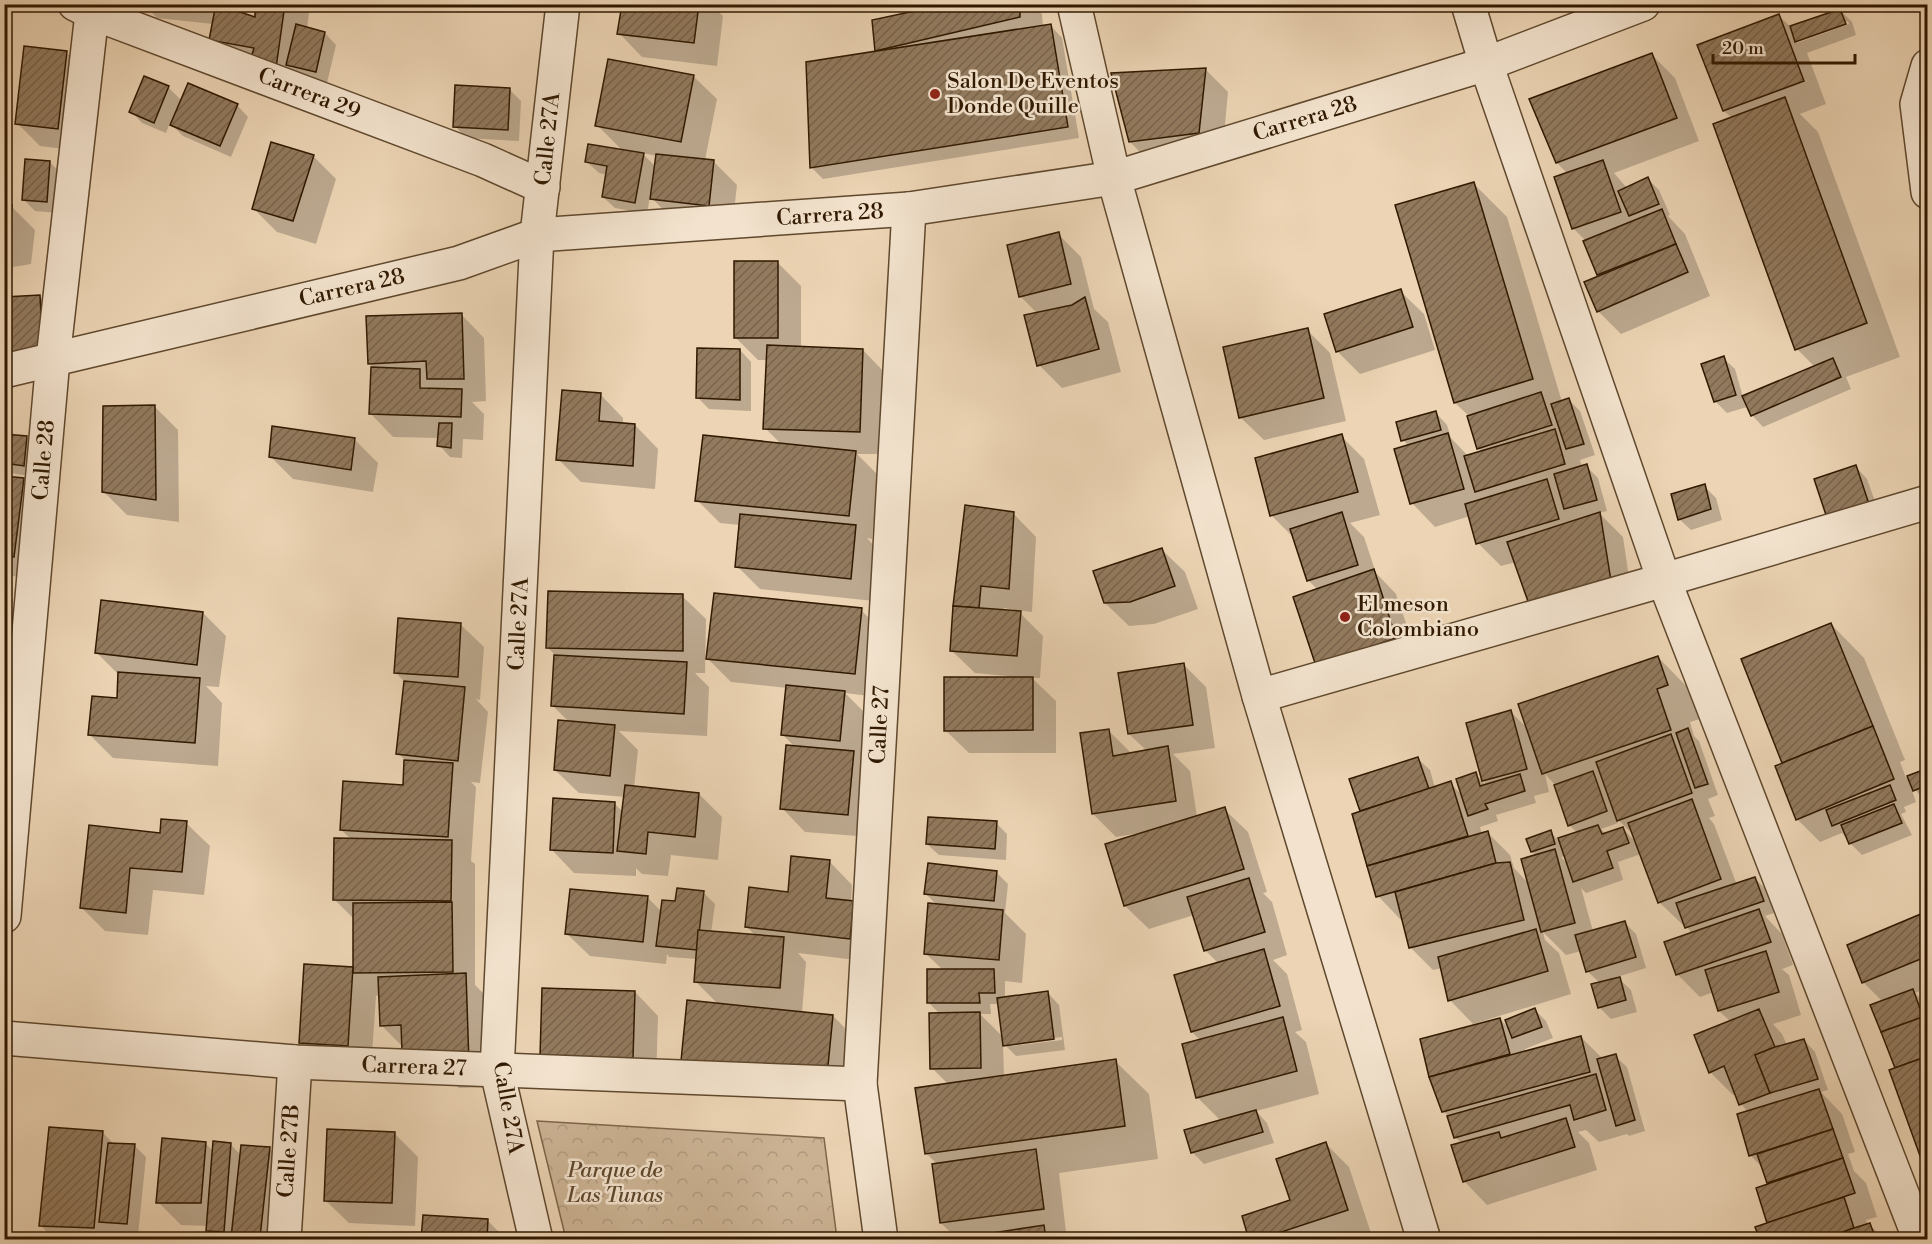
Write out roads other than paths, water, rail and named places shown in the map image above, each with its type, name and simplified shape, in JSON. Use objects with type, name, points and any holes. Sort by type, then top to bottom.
[{"type":"street","name":"Calle 27A","points":[[536,1239],[497,1071],[537,235],[563,4]]},
{"type":"street","points":[[1074,4],[1114,178],[1259,696],[1424,1239]]},
{"type":"street","points":[[1468,4],[1486,64],[1664,580],[1920,1239]]},
{"type":"street","name":"Carrera 28","points":[[4,371],[459,263],[537,235],[909,209],[1114,178],[1486,64],[1643,4]]},
{"type":"street","name":"Carrera 29","points":[[87,7],[483,160],[543,187]]},
{"type":"street","name":"Calle 28","points":[[4,916],[53,359],[87,7]]},
{"type":"street","points":[[1928,66],[1917,104],[1928,192]]},
{"type":"street","name":"Calle 27","points":[[881,1239],[860,1084],[909,209]]},
{"type":"street","points":[[1259,696],[1928,502]]},
{"type":"street","name":"Carrera 27","points":[[4,1038],[295,1062],[860,1084]]},
{"type":"street","name":"Calle 27B","points":[[284,1239],[295,1062]]},
{"type":"place","name":"Salon De Eventos Donde Quille","points":[[935,94]]},
{"type":"place","name":"El meson Colombiano","points":[[1345,617]]},
{"type":"park label","name":"Parque de Las Tunas","points":[[615,1182]]}]
